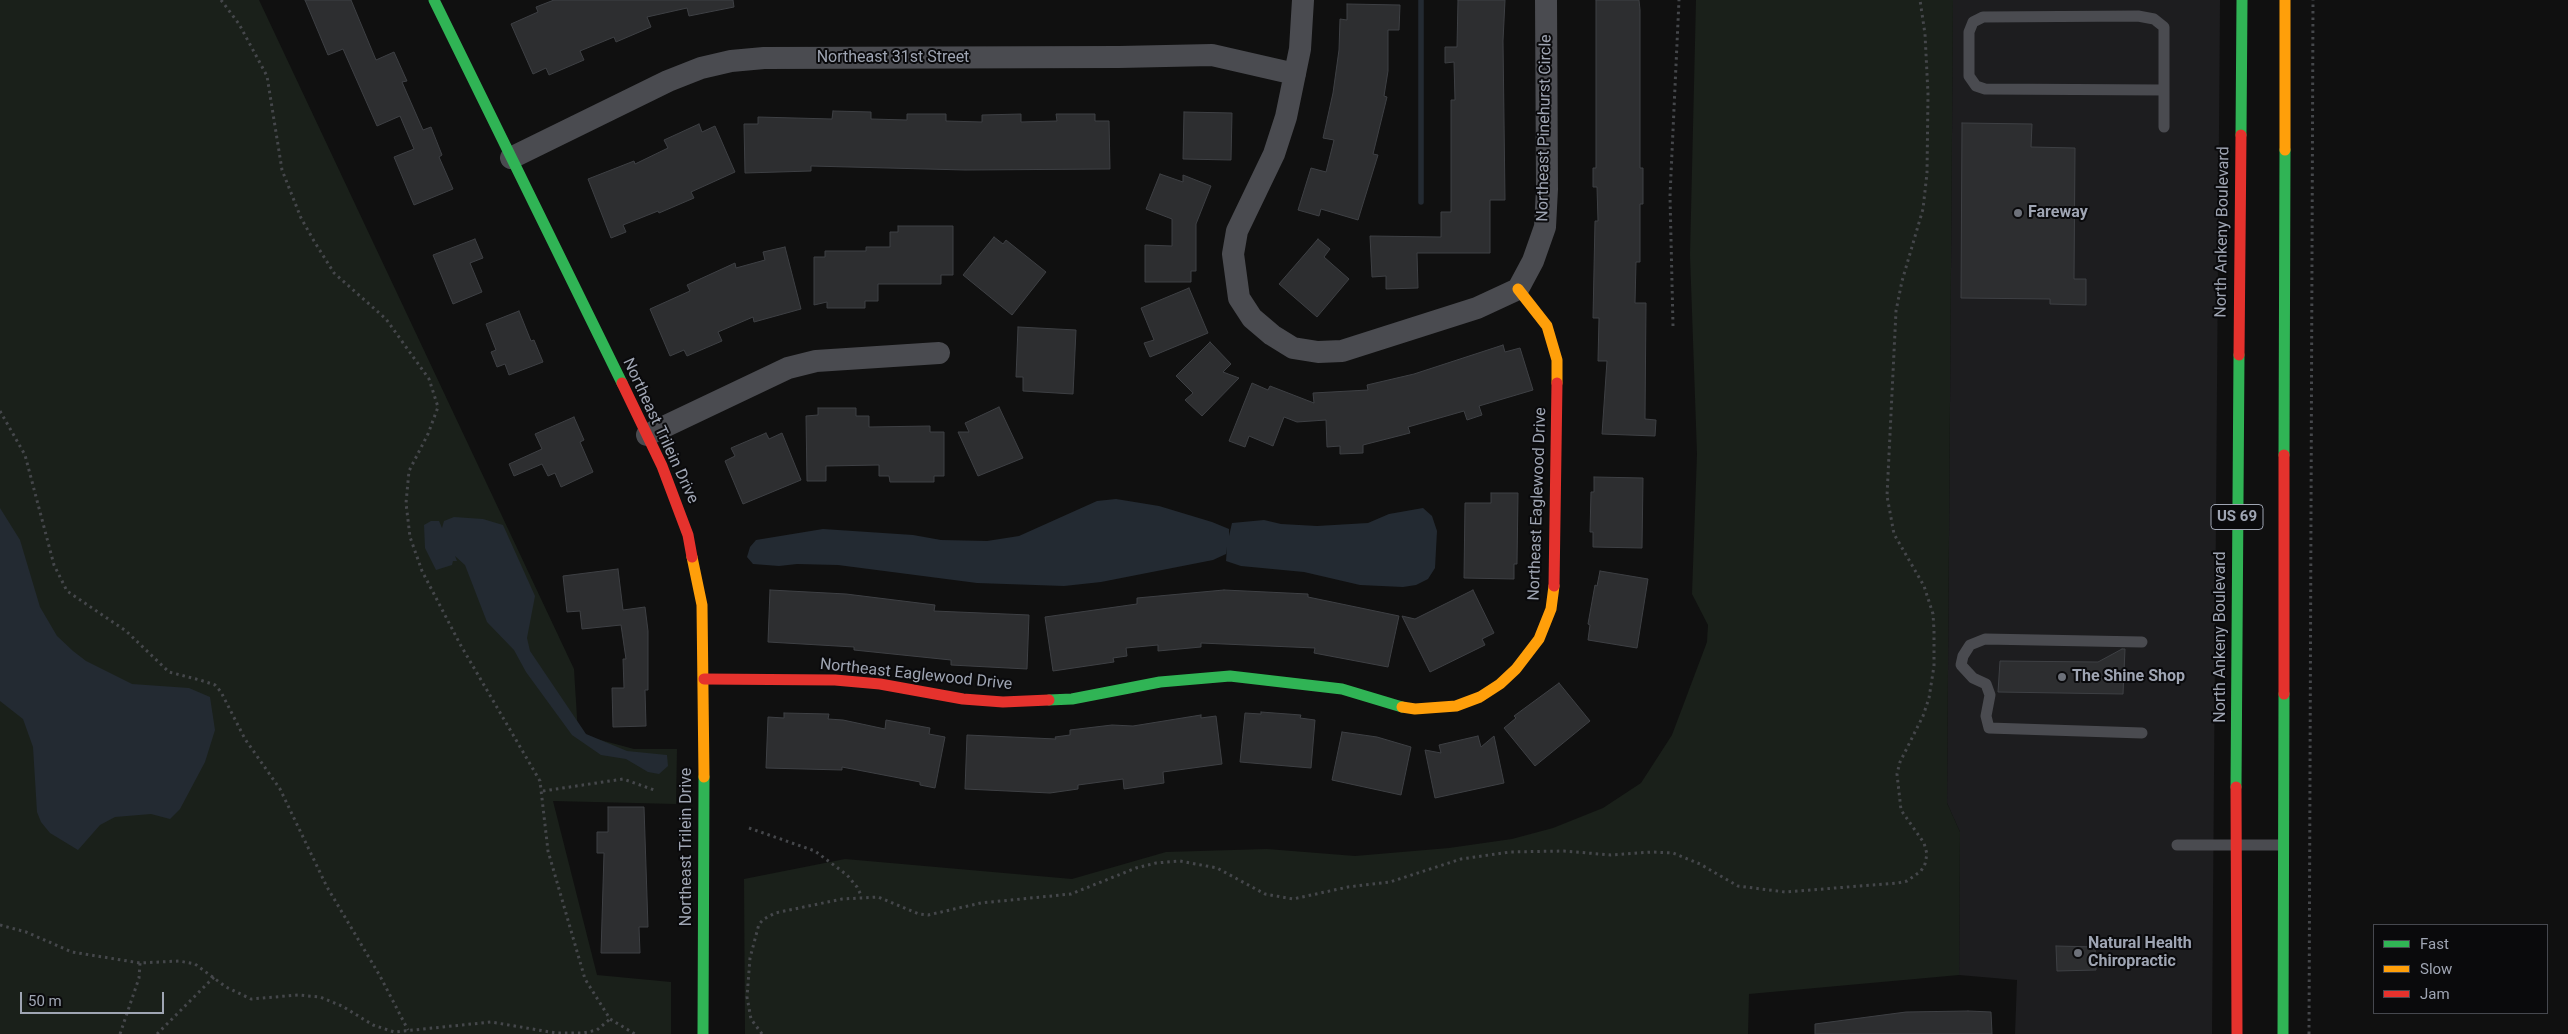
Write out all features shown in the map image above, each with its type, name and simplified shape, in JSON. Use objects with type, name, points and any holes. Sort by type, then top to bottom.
[{"type":"street","name":"Northeast Trilein Drive","points":[[434,0],[675,495],[694,560],[702,605],[704,679],[703,1034]]},
{"type":"street","points":[[1303,0],[1300,49],[1286,117],[1274,154],[1237,231],[1233,254],[1239,298],[1252,318],[1272,335],[1293,348],[1318,352],[1342,351],[1477,308],[1518,288]]},
{"type":"street","name":"Northeast Pinehurst Circle","points":[[1518,288],[1533,261],[1545,227],[1547,188],[1546,0]]},
{"type":"street","name":"North Ankeny Boulevard","points":[[2237,1034],[2242,0]]},
{"type":"street","name":"US 69","points":[[2283,1034],[2285,0]]},
{"type":"street","name":"Northeast 31st Street","points":[[511,158],[668,81],[701,68],[731,61],[764,58],[1119,58],[1212,55],[1295,74]]},
{"type":"street","name":"Northeast Eaglewood Drive","points":[[704,679],[835,680],[880,684],[963,699],[1003,702],[1072,699],[1160,682],[1230,676],[1254,677],[1342,689],[1404,708],[1443,708],[1480,696],[1500,684],[1516,669],[1539,639],[1551,609],[1554,590],[1557,360],[1547,326],[1518,288]]},
{"type":"street","points":[[647,435],[788,368],[816,361],[939,353]]},
{"type":"lane","points":[[2164,90],[1985,89],[1976,86],[1969,76],[1969,32],[1973,22],[1983,17],[2138,16],[2154,19],[2164,27],[2164,90],[2164,127]]},
{"type":"lane","points":[[2142,642],[1985,640],[1970,645],[1963,656],[1962,665],[1972,678],[1986,684],[1990,695],[1986,716],[1989,728],[2142,733]]},
{"type":"lane","points":[[2177,845],[2284,845]]},
{"type":"path","points":[[220,0],[238,24],[267,76],[282,170],[301,218],[334,273],[386,319],[429,379],[438,407],[428,434],[409,471],[406,503],[410,537],[422,571],[460,644],[536,772],[543,791],[548,851],[559,884],[579,966],[584,979],[610,1019],[635,1034]]},
{"type":"path","points":[[1673,326],[1670,196],[1679,0]]},
{"type":"path","points":[[762,1034],[751,1019],[746,997],[750,958],[760,924],[769,915],[784,910],[842,899],[878,898],[919,914],[928,915],[982,903],[1071,894],[1136,868],[1156,862],[1180,861],[1217,868],[1265,894],[1293,899],[1348,887],[1390,882],[1461,859],[1510,852],[1564,851],[1611,855],[1652,852],[1673,853],[1700,864],[1728,882],[1766,891],[1808,891],[1867,887],[1898,883],[1914,877],[1925,864],[1927,854],[1924,843],[1901,810],[1897,774],[1900,762],[1923,716],[1929,698],[1934,666],[1933,614],[1924,586],[1894,534],[1887,496],[1896,311],[1906,267],[1923,209],[1927,172],[1928,94],[1925,34],[1920,0]]},
{"type":"path","points":[[2309,1034],[2313,0]]},
{"type":"path","points":[[0,411],[19,440],[25,455],[54,565],[67,591],[126,632],[169,672],[214,685],[221,692],[246,739],[280,788],[327,887],[380,976],[408,1030]]},
{"type":"path","points":[[543,791],[623,779],[657,791]]},
{"type":"path","points":[[749,828],[815,851],[847,875],[857,887],[862,898]]},
{"type":"path","points":[[0,925],[26,932],[63,949],[140,963],[179,961],[195,964],[226,987],[252,999],[298,995],[320,997],[336,1003],[384,1030],[394,1032],[491,1022],[556,1033],[583,1033],[597,1030],[610,1019]]},
{"type":"path","points":[[120,1034],[139,978],[140,963]]},
{"type":"path","points":[[157,1034],[214,977]]},
{"type":"shaded area","points":[[0,0],[259,0],[574,669],[578,734],[634,749],[677,749],[676,804],[553,801],[597,975],[671,982],[671,1034],[0,1034]]},
{"type":"shaded area","points":[[1696,0],[1953,0],[1947,803],[1960,832],[1959,975],[1749,994],[1748,1034],[745,1034],[744,879],[845,859],[1072,879],[1166,852],[1267,849],[1355,856],[1449,848],[1512,839],[1553,828],[1603,808],[1641,783],[1672,735],[1707,642],[1708,625],[1692,594],[1697,454],[1690,255]]},
{"type":"shaded area","points":[[1953,0],[2220,0],[2212,1034],[2015,1034],[2017,980],[1959,975],[1960,832],[1947,803]]},
{"type":"shaded area","points":[[1116,499],[1159,506],[1212,522],[1229,529],[1229,536],[1232,523],[1264,520],[1281,524],[1317,526],[1368,523],[1389,514],[1423,508],[1432,516],[1437,531],[1435,568],[1428,579],[1416,585],[1403,587],[1360,585],[1304,572],[1241,566],[1226,561],[1227,547],[1226,554],[1213,560],[1101,582],[1064,586],[977,583],[838,565],[797,564],[779,566],[753,564],[747,557],[750,547],[756,540],[823,529],[913,535],[941,540],[987,541],[1019,536],[1097,501]]},
{"type":"shaded area","points":[[0,508],[20,540],[40,607],[57,636],[73,651],[86,661],[132,684],[189,688],[210,697],[215,730],[205,762],[180,809],[170,819],[151,814],[115,817],[100,825],[78,850],[50,833],[41,822],[37,812],[33,747],[23,719],[0,701]]},
{"type":"shaded area","points":[[454,517],[483,519],[503,525],[535,596],[527,638],[530,651],[586,734],[627,751],[667,755],[668,766],[659,774],[648,772],[626,759],[601,755],[572,735],[526,672],[514,650],[487,622],[465,565],[455,556],[457,561],[453,561],[452,565],[436,570],[425,548],[424,525],[431,521],[439,521],[442,528],[444,521]]},
{"type":"building","points":[[305,0],[351,0],[376,60],[394,52],[407,81],[402,82],[423,130],[431,127],[442,155],[439,157],[453,189],[414,205],[394,157],[414,149],[400,116],[377,126],[343,49],[328,55]]},
{"type":"building","points":[[554,0],[733,0],[734,7],[689,16],[687,8],[647,17],[651,27],[616,42],[614,37],[580,51],[584,60],[549,75],[546,68],[533,74],[511,24],[538,12],[536,7]]},
{"type":"building","points":[[1458,0],[1505,0],[1503,41],[1505,200],[1490,200],[1490,253],[1417,253],[1418,288],[1386,289],[1386,276],[1372,277],[1370,236],[1441,237],[1441,212],[1451,212],[1451,100],[1455,100],[1454,62],[1445,63],[1445,47],[1457,47]]},
{"type":"building","points":[[1596,0],[1639,0],[1640,168],[1643,168],[1643,204],[1640,204],[1640,262],[1636,262],[1635,303],[1646,303],[1645,419],[1656,420],[1655,436],[1602,434],[1607,361],[1598,361],[1599,318],[1593,318],[1595,221],[1598,221],[1597,187],[1593,187],[1593,168],[1596,168]]},
{"type":"building","points":[[1347,4],[1400,5],[1399,30],[1388,30],[1388,71],[1384,96],[1387,97],[1373,154],[1378,155],[1358,220],[1321,209],[1319,216],[1298,210],[1311,168],[1326,172],[1334,140],[1323,138],[1333,93],[1339,50],[1340,19],[1347,20]]},
{"type":"building","points":[[833,111],[871,112],[871,119],[907,120],[907,114],[946,114],[946,121],[982,122],[982,115],[1021,114],[1021,122],[1057,121],[1056,114],[1095,114],[1095,121],[1109,121],[1110,169],[965,170],[811,166],[811,171],[745,173],[744,124],[758,124],[758,117],[832,119]]},
{"type":"building","points":[[1184,112],[1232,113],[1231,160],[1183,159]]},
{"type":"building","name":"Fareway","points":[[1962,123],[2032,124],[2031,147],[2075,148],[2074,279],[2086,279],[2086,305],[2050,304],[2050,299],[1961,298]]},
{"type":"building","points":[[699,124],[702,132],[715,126],[735,172],[691,192],[694,198],[659,213],[658,211],[623,225],[626,232],[611,238],[588,179],[634,161],[635,164],[668,148],[664,140]]},
{"type":"building","points":[[1160,174],[1183,182],[1183,175],[1211,186],[1196,224],[1196,271],[1191,271],[1191,282],[1145,282],[1145,245],[1172,246],[1172,219],[1146,209]]},
{"type":"building","points":[[898,226],[953,226],[953,275],[941,275],[941,284],[878,284],[878,301],[865,301],[865,308],[827,308],[827,302],[814,305],[814,257],[825,257],[825,251],[866,251],[866,247],[890,247],[890,232],[898,232]]},
{"type":"building","points":[[994,237],[1003,244],[1006,240],[1046,272],[1012,315],[963,275]]},
{"type":"building","points":[[475,239],[483,258],[470,263],[482,292],[453,304],[433,255]]},
{"type":"building","points":[[1318,239],[1330,249],[1324,257],[1349,279],[1317,317],[1279,284]]},
{"type":"building","points":[[785,247],[801,309],[754,322],[753,317],[718,332],[722,341],[687,356],[684,350],[670,356],[650,309],[690,291],[687,285],[735,263],[736,268],[765,260],[763,252]]},
{"type":"building","points":[[1189,288],[1208,333],[1150,357],[1144,343],[1154,340],[1141,308]]},
{"type":"building","points":[[519,311],[531,341],[534,340],[543,362],[509,375],[505,364],[497,367],[491,352],[496,350],[486,324]]},
{"type":"building","points":[[1018,327],[1076,330],[1073,394],[1023,391],[1023,377],[1016,377]]},
{"type":"building","points":[[1210,342],[1231,364],[1223,372],[1239,378],[1202,416],[1185,400],[1193,393],[1176,376]]},
{"type":"building","points":[[1503,345],[1505,352],[1520,348],[1533,390],[1479,406],[1482,415],[1467,420],[1464,411],[1408,427],[1410,433],[1363,445],[1363,453],[1340,454],[1340,446],[1327,447],[1326,420],[1297,422],[1284,417],[1273,446],[1249,436],[1245,447],[1229,441],[1252,383],[1268,390],[1270,386],[1314,403],[1313,393],[1368,390],[1367,385],[1414,374]]},
{"type":"building","points":[[999,407],[1023,458],[978,476],[958,432],[969,432],[965,423]]},
{"type":"building","points":[[818,408],[856,408],[856,416],[869,416],[869,427],[930,426],[930,432],[944,432],[944,476],[934,476],[934,482],[890,482],[889,476],[879,476],[879,465],[826,466],[826,481],[807,481],[806,416],[818,415]]},
{"type":"building","points":[[574,417],[584,440],[580,442],[593,472],[561,487],[555,473],[548,476],[542,464],[514,476],[509,464],[542,449],[535,434]]},
{"type":"building","points":[[766,433],[769,439],[782,433],[801,480],[743,504],[725,461],[735,456],[731,448]]},
{"type":"building","points":[[1594,477],[1643,478],[1642,548],[1593,547],[1593,532],[1590,532],[1591,492],[1594,492]]},
{"type":"building","points":[[1491,493],[1518,493],[1517,564],[1514,564],[1514,579],[1464,578],[1465,503],[1491,503]]},
{"type":"building","points":[[618,569],[623,610],[645,607],[648,631],[648,690],[645,690],[646,726],[613,727],[612,688],[624,688],[623,659],[626,659],[621,625],[582,629],[580,611],[567,612],[563,576]]},
{"type":"building","points":[[1600,571],[1648,579],[1637,648],[1588,640],[1590,625],[1588,624],[1595,585],[1597,586]]},
{"type":"building","points":[[770,590],[846,594],[935,605],[934,611],[1029,615],[1027,669],[951,665],[951,660],[854,650],[854,647],[768,642]]},
{"type":"building","points":[[1224,590],[1308,594],[1308,597],[1399,616],[1388,667],[1314,653],[1315,648],[1201,643],[1201,647],[1158,651],[1158,645],[1126,648],[1127,656],[1113,658],[1114,662],[1053,671],[1045,617],[1137,604],[1137,598]]},
{"type":"building","points":[[1473,590],[1494,633],[1482,639],[1485,645],[1430,672],[1402,616],[1415,619]]},
{"type":"building","name":"The Shine Shop","points":[[2125,649],[2123,694],[1998,692],[2000,661],[2098,662]]},
{"type":"building","points":[[1559,683],[1590,721],[1535,766],[1504,728],[1516,718],[1514,716]]},
{"type":"building","points":[[1261,712],[1301,715],[1300,718],[1315,720],[1311,768],[1240,762],[1245,713],[1261,714]]},
{"type":"building","points":[[784,713],[829,714],[828,719],[843,720],[885,729],[886,720],[930,728],[929,734],[945,737],[935,788],[920,785],[920,782],[842,767],[842,770],[766,768],[768,717],[784,718]]},
{"type":"building","points":[[1201,715],[1201,718],[1216,716],[1222,764],[1163,772],[1164,783],[1124,789],[1123,779],[1078,785],[1078,789],[1050,793],[965,789],[967,735],[1056,739],[1055,737],[1070,735],[1070,730],[1112,725],[1133,726]]},
{"type":"building","points":[[1342,732],[1377,737],[1411,747],[1401,795],[1332,780]]},
{"type":"building","points":[[1478,736],[1481,747],[1494,736],[1504,783],[1435,798],[1425,750],[1441,753],[1439,745]]},
{"type":"building","points":[[608,807],[644,807],[648,927],[639,927],[640,953],[601,953],[604,853],[597,853],[597,832],[608,832]]},
{"type":"building","name":"Natural Health Chiropractic","points":[[2056,946],[2095,947],[2096,970],[2057,971]]},
{"type":"building","points":[[1906,1012],[1991,1012],[1992,1034],[1815,1034],[1815,1024]]},
{"type":"waterway","points":[[1421,0],[1421,202]]},
{"type":"traffic: fast","points":[[434,0],[622,383]]},
{"type":"traffic: fast","points":[[2241,135],[2242,0]]},
{"type":"traffic: fast","points":[[2284,455],[2285,150]]},
{"type":"traffic: fast","points":[[2236,787],[2239,355]]},
{"type":"traffic: fast","points":[[1049,700],[1072,699],[1160,682],[1230,676],[1342,689],[1402,707]]},
{"type":"traffic: fast","points":[[2283,1034],[2284,694]]},
{"type":"traffic: fast","points":[[703,1034],[704,777]]},
{"type":"traffic: slow","points":[[2285,0],[2285,150]]},
{"type":"traffic: slow","points":[[1518,289],[1547,326],[1557,360],[1557,383]]},
{"type":"traffic: slow","points":[[692,557],[702,605],[704,777]]},
{"type":"traffic: slow","points":[[1402,707],[1415,709],[1456,706],[1480,697],[1500,684],[1516,669],[1539,639],[1551,609],[1554,586]]},
{"type":"traffic: jam","points":[[2239,355],[2241,135]]},
{"type":"traffic: jam","points":[[622,383],[662,466],[688,535],[692,557]]},
{"type":"traffic: jam","points":[[1554,586],[1557,383]]},
{"type":"traffic: jam","points":[[2284,455],[2284,694]]},
{"type":"traffic: jam","points":[[704,679],[835,680],[880,684],[963,699],[1003,702],[1049,700]]},
{"type":"traffic: jam","points":[[2236,787],[2237,1034]]},
{"type":"place","name":"Fareway","points":[[2018,213]]},
{"type":"place","name":"The Shine Shop","points":[[2062,677]]},
{"type":"place","name":"Natural Health Chiropractic","points":[[2078,953]]}]
